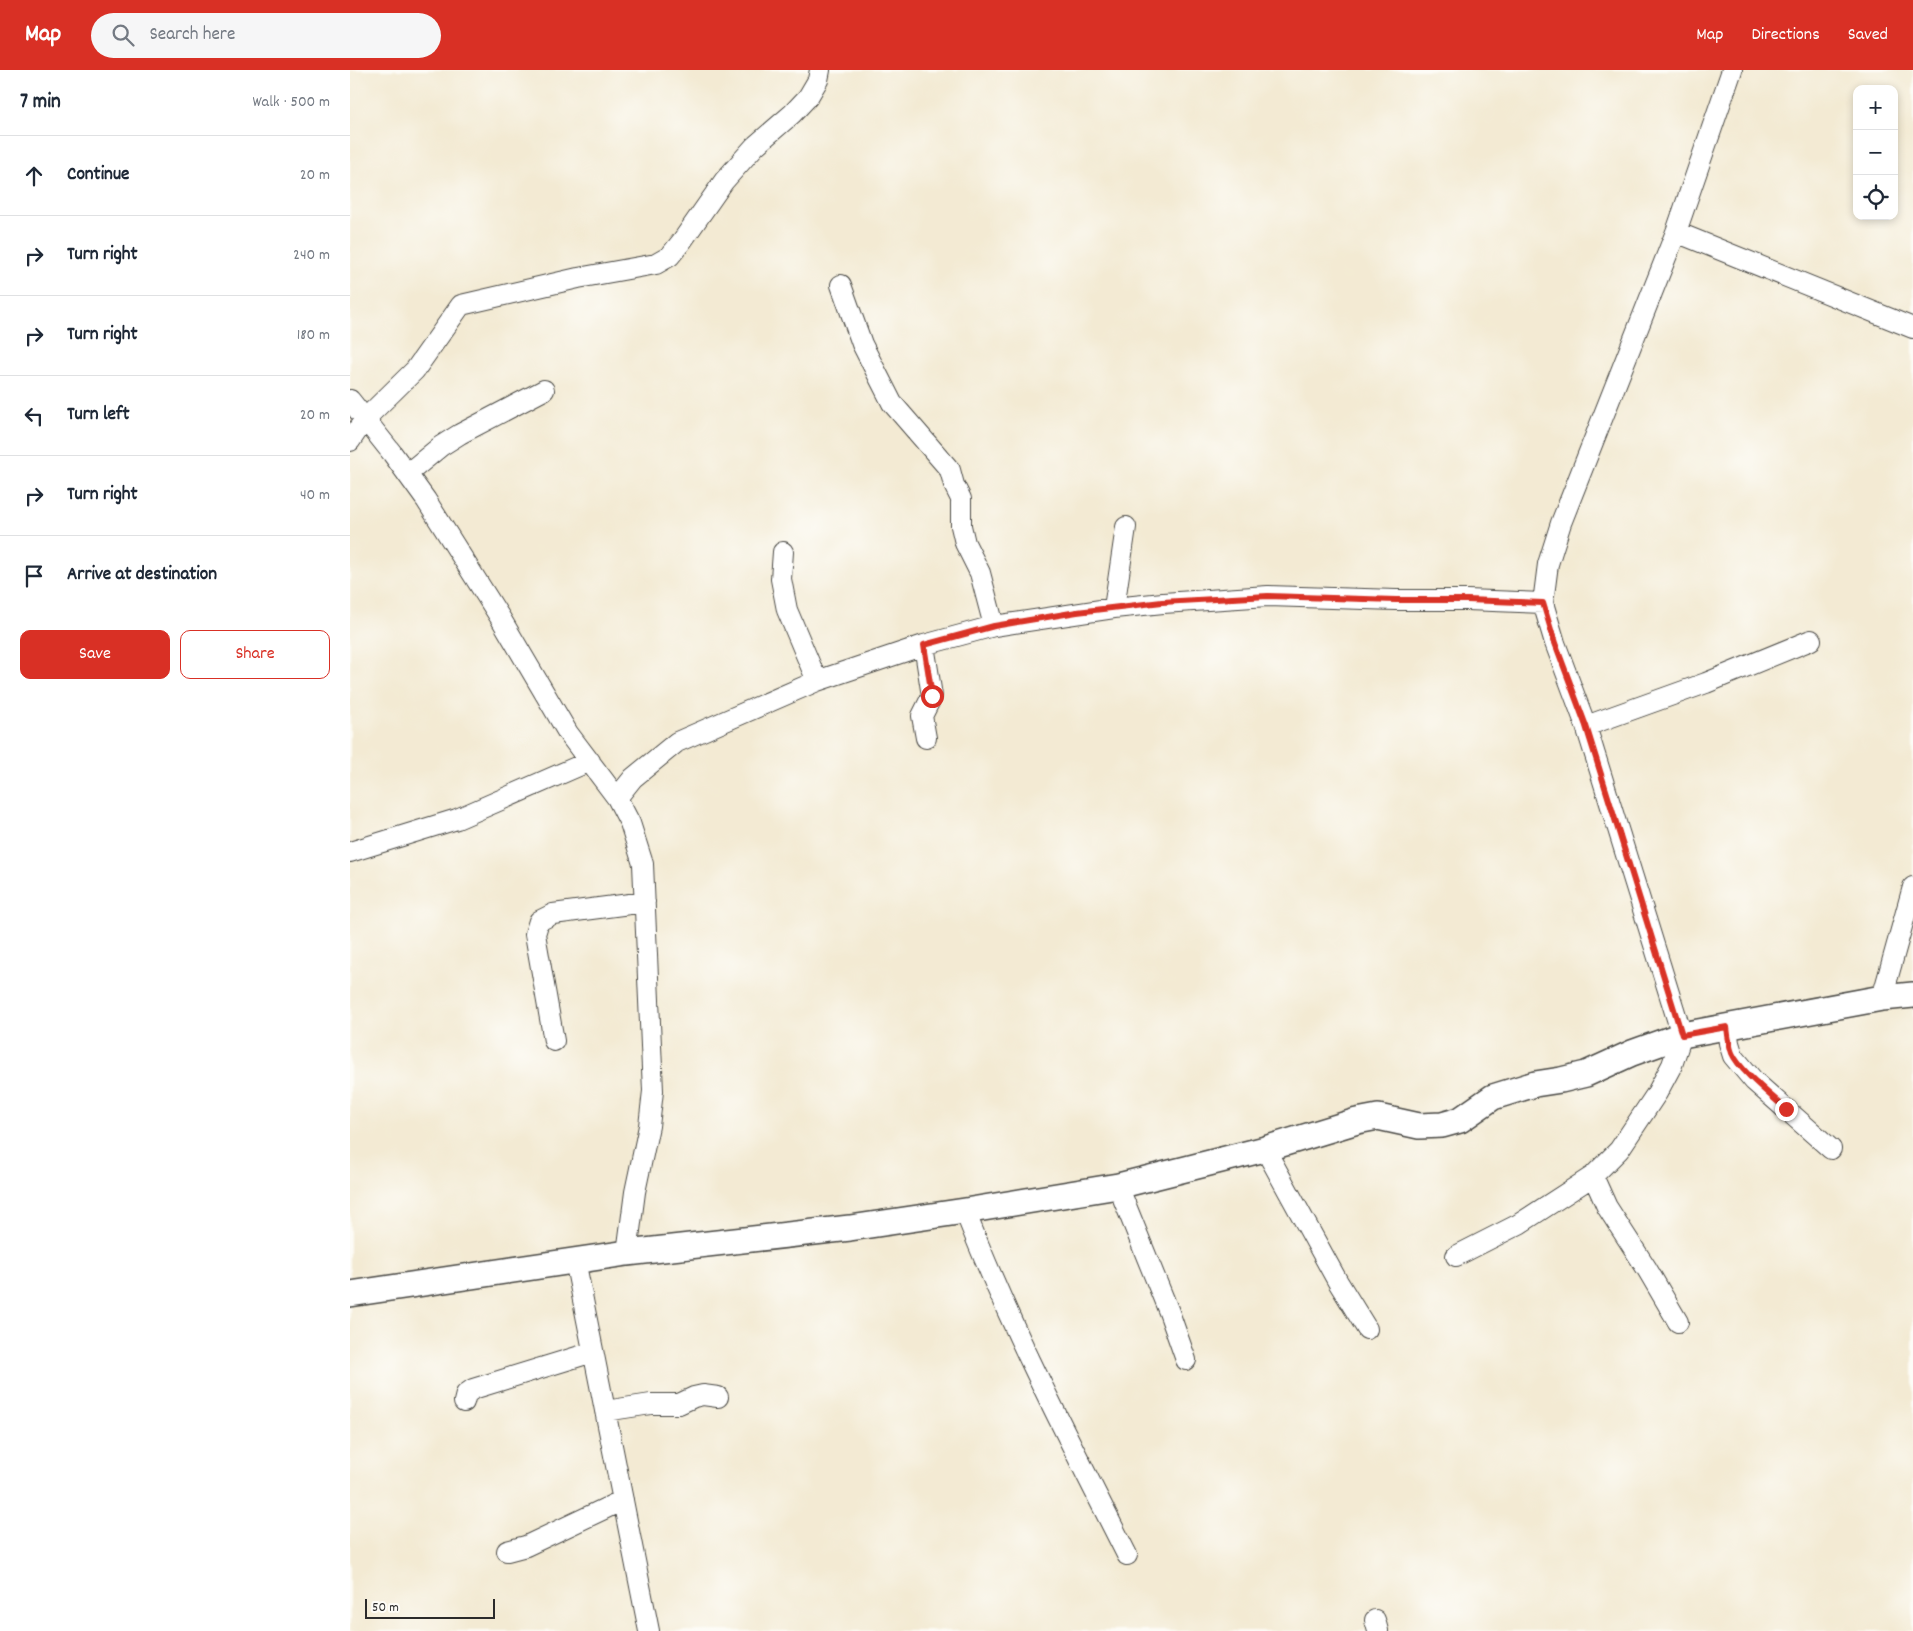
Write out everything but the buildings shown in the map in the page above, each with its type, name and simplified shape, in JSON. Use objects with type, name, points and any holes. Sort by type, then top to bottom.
[{"type":"street","points":[[350,441],[365,419],[415,370],[461,305],[578,278],[656,264],[670,256],[724,181],[755,146],[792,114],[808,97],[818,80],[820,70]]},
{"type":"street","points":[[1456,1256],[1519,1224],[1593,1176],[1619,1150],[1657,1093],[1672,1065],[1682,1035],[1586,726],[1555,643],[1543,603],[1548,564],[1562,523],[1676,232],[1732,70]]},
{"type":"street","points":[[1676,232],[1913,328]]},
{"type":"street","points":[[841,285],[862,344],[892,403],[950,470],[961,500],[961,526],[965,543],[980,573],[994,626]]},
{"type":"street","points":[[407,474],[441,446],[460,434],[544,390]]},
{"type":"street","points":[[350,400],[426,500],[501,619],[568,733],[617,798],[630,822],[643,864],[653,1091],[649,1126],[635,1192],[627,1253]]},
{"type":"street","points":[[1114,608],[1126,526]]},
{"type":"street","points":[[783,552],[781,579],[787,610],[817,681]]},
{"type":"street","points":[[617,798],[633,778],[677,742],[817,681],[924,645],[994,626],[1162,602],[1268,596],[1543,603]]},
{"type":"street","points":[[1586,726],[1706,683],[1811,640]]},
{"type":"street","points":[[924,645],[932,696],[922,716],[926,738]]},
{"type":"street","points":[[350,852],[458,818],[590,761]]},
{"type":"street","points":[[1882,998],[1913,887]]},
{"type":"street","points":[[554,1041],[535,934],[539,921],[554,914],[645,902]]},
{"type":"street","points":[[350,1294],[627,1253],[850,1228],[1118,1186],[1265,1149],[1356,1121],[1378,1117],[1419,1126],[1442,1125],[1460,1120],[1493,1097],[1535,1084],[1586,1074],[1632,1053],[1682,1035],[1882,998],[1913,995]]},
{"type":"street","points":[[1727,1027],[1733,1056],[1754,1081],[1831,1149]]},
{"type":"street","points":[[1265,1149],[1338,1282],[1367,1329]]},
{"type":"street","points":[[1593,1176],[1607,1207],[1678,1322]]},
{"type":"street","points":[[1118,1186],[1169,1312],[1186,1360]]},
{"type":"street","points":[[965,1211],[988,1270],[1027,1357],[1127,1555]]},
{"type":"street","points":[[575,1260],[649,1631]]},
{"type":"street","points":[[464,1402],[466,1394],[474,1389],[593,1352]]},
{"type":"street","points":[[605,1412],[651,1404],[679,1404],[703,1395],[718,1397]]},
{"type":"street","points":[[507,1551],[526,1546],[623,1500]]},
{"type":"route","points":[[932,696],[924,645],[994,626],[1077,612],[1162,602],[1268,596],[1543,603],[1555,643],[1586,726],[1682,1035],[1727,1027],[1733,1056],[1754,1081],[1786,1109]]}]
